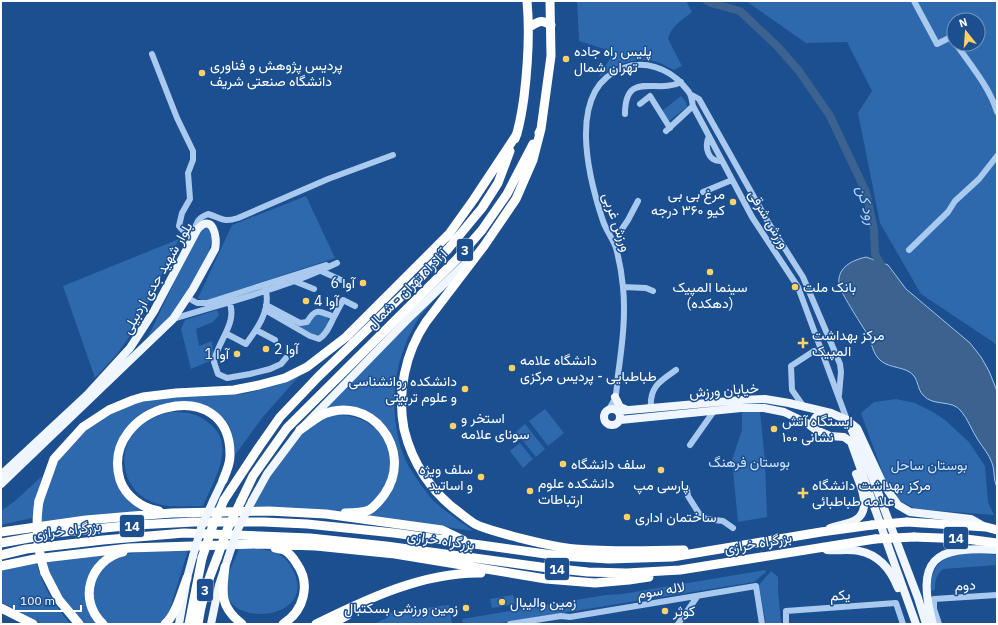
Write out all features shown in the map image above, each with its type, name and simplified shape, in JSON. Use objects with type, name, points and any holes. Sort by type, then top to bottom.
[{"type":"highway","name":"آزادراه تهران - شمال","points":[[197,557],[224,500],[280,417],[318,377],[443,254],[482,208],[498,183],[516,134],[528,66],[529,27],[527,1]]},
{"type":"highway","name":"آزادراه تهران - شمال","points":[[198,624],[207,581],[227,530],[253,476],[287,428],[456,260],[482,230],[507,194],[541,129],[552,56],[550,1]]},
{"type":"highway","points":[[529,27],[543,21],[551,25]]},
{"type":"highway","points":[[541,129],[532,160],[516,199],[484,246],[418,333],[410,351],[406,367],[402,399],[403,423],[407,442],[417,464],[432,487],[449,506],[473,523],[486,529],[528,540],[574,549],[622,551],[712,550]]},
{"type":"highway","points":[[79,624],[59,600],[44,573],[37,544],[37,514],[39,501],[54,459],[83,427],[110,410],[133,400],[176,393],[234,390],[259,386],[285,378],[307,367],[346,337],[449,234],[474,200],[516,134]]},
{"type":"highway","points":[[172,513],[144,507],[131,497],[121,482],[118,458],[122,443],[132,427],[146,417],[160,410],[181,406],[200,408],[211,412],[221,423],[228,436],[230,458],[223,480]]},
{"type":"highway","points":[[300,430],[320,416],[331,412],[346,411],[364,414],[376,422],[385,433],[391,444],[395,457],[394,475],[390,486],[380,502],[369,510],[326,514]]},
{"type":"highway","points":[[1,532],[86,520],[172,513],[269,511],[326,514],[442,530],[471,544]]},
{"type":"highway","name":"بزرگراه خرازی","points":[[1,543],[63,532],[135,525],[194,522],[264,522],[315,525],[394,533],[560,556],[609,559],[672,557],[821,532],[907,522],[986,527]]},
{"type":"highway","name":"14","points":[[986,527],[997,530]]},
{"type":"highway","name":"بزرگراه خرازی","points":[[1,555],[26,549],[96,540],[184,533],[283,536],[339,540],[541,568],[588,572],[627,573],[680,570],[822,546],[875,539],[914,537],[966,539],[997,543]]},
{"type":"highway","points":[[258,544],[285,550],[299,566],[304,580],[304,591],[298,610],[294,616],[283,624]]},
{"type":"highway","points":[[1,566],[63,555],[142,547],[258,544],[316,546],[395,554],[546,579],[595,583],[629,580],[680,570]]},
{"type":"highway","points":[[103,624],[94,611],[90,600],[90,586],[94,573],[104,560],[111,556],[142,547]]},
{"type":"highway","name":"3","points":[[189,624],[197,557]]},
{"type":"highway","points":[[226,562],[222,592],[224,600],[230,613],[242,624]]},
{"type":"highway","points":[[316,624],[407,585],[439,576],[473,573],[513,574]]},
{"type":"highway","points":[[165,624],[169,621],[174,611],[187,578]]},
{"type":"highway","points":[[331,624],[387,593]]},
{"type":"highway","points":[[1,608],[33,624]]},
{"type":"main road","name":"بلوار شهید جدی اردبیلی","points":[[1,475],[87,395],[130,348],[154,311],[195,231],[200,226],[206,224],[211,225],[214,229],[217,242],[211,258],[188,298],[173,319],[1,484]]},
{"type":"main road","points":[[211,624],[219,585],[237,531],[267,474],[300,430],[410,317],[484,246]]},
{"type":"main road","points":[[615,398],[620,407],[630,411]]},
{"type":"main road","name":"خیابان ورزش","points":[[619,416],[630,411],[765,399],[831,413],[847,420]]},
{"type":"main road","points":[[797,418],[803,418],[805,415],[802,407]]},
{"type":"main road","name":"خیابان ورزش","points":[[619,416],[714,411],[741,408],[764,408],[784,412],[808,423],[816,430],[830,436],[844,438]]},
{"type":"main road","points":[[609,409],[614,409],[619,416],[614,425],[606,422],[604,415],[609,409]]},
{"type":"main road","points":[[816,430],[813,423],[816,417],[831,413]]},
{"type":"main road","points":[[847,420],[857,428],[882,482],[898,505],[910,512],[971,519],[986,527]]},
{"type":"main road","points":[[847,420],[868,466],[918,598],[926,624]]},
{"type":"main road","points":[[821,532],[859,518],[863,511],[864,502],[862,490],[844,438]]},
{"type":"main road","points":[[844,438],[851,442],[916,624]]},
{"type":"main road","points":[[179,624],[187,578],[197,557],[201,528],[223,480]]},
{"type":"main road","points":[[822,546],[827,550],[858,551],[873,555],[882,561],[892,573],[910,624]]},
{"type":"main road","points":[[934,624],[927,598],[927,577],[934,561],[939,556],[964,549],[997,550]]},
{"type":"street","points":[[914,1],[937,44],[946,40]]},
{"type":"street","points":[[961,52],[977,74],[995,105],[997,112]]},
{"type":"street","points":[[152,54],[177,118],[193,151],[193,160],[188,173],[190,200],[182,213],[179,226],[186,234],[190,234],[195,231],[201,216],[208,214],[223,220],[233,220],[328,179],[393,155]]},
{"type":"street","name":"ورزش شرقی","points":[[635,65],[652,66],[666,71],[680,82],[690,94],[693,106],[732,180],[764,236],[798,288],[847,420]]},
{"type":"street","name":"ورزش غربی","points":[[609,409],[615,398],[623,326],[623,287],[616,248],[604,223],[593,189],[586,136],[587,113],[593,95],[602,82],[611,74],[622,68],[635,65]]},
{"type":"street","points":[[625,114],[626,98],[638,87],[647,85],[669,87],[680,82]]},
{"type":"street","points":[[690,94],[699,99],[768,222],[803,277],[840,364],[841,372],[839,398]]},
{"type":"street","points":[[640,104],[650,96],[668,129],[693,106]]},
{"type":"street","points":[[909,250],[948,212],[955,201],[980,179],[997,156]]},
{"type":"street","points":[[703,192],[732,180]]},
{"type":"street","points":[[616,248],[620,232],[638,201]]},
{"type":"street","points":[[173,319],[228,299],[294,281],[337,264],[332,263],[266,288]]},
{"type":"street","points":[[321,271],[341,280]]},
{"type":"street","points":[[294,281],[314,290]]},
{"type":"street","points":[[623,287],[646,288],[653,291]]},
{"type":"street","points":[[227,334],[246,344],[260,324],[266,307],[266,288]]},
{"type":"street","points":[[188,298],[197,303],[203,304],[228,299]]},
{"type":"street","points":[[228,299],[230,320],[227,334],[217,352],[214,362],[216,371],[221,376],[228,378],[237,377],[259,372],[281,364],[286,358]]},
{"type":"street","points":[[266,307],[310,336],[319,339],[322,338],[329,328],[343,300],[355,306]]},
{"type":"street","points":[[266,307],[300,323],[307,322],[313,312],[316,311],[334,317]]},
{"type":"street","points":[[256,330],[275,340]]},
{"type":"street","points":[[802,407],[792,390],[791,366],[814,350]]},
{"type":"street","points":[[651,409],[650,401],[654,388],[663,379],[676,370]]},
{"type":"street","points":[[690,445],[714,411]]},
{"type":"street","points":[[687,490],[688,496],[700,515],[706,519],[723,521],[733,528]]},
{"type":"street","name":"لاله سوم","points":[[510,624],[561,616],[570,617],[756,586],[762,624]]},
{"type":"street","name":"دوم","points":[[939,624],[934,609],[934,599],[997,595]]},
{"type":"street","points":[[678,624],[697,597]]},
{"type":"street","name":"یکم","points":[[786,624],[786,611],[896,603],[902,624]]},
{"type":"street","points":[[570,617],[571,624]]},
{"type":"green space","points":[[577,1],[686,1],[692,12],[674,27],[669,34],[668,39],[682,66],[674,70],[661,63],[646,60],[631,61],[617,66],[598,78],[614,52],[579,41]]},
{"type":"green space","points":[[746,1],[997,1],[997,346],[921,294],[880,223],[858,113],[872,91],[847,42],[806,43]]},
{"type":"green space","points":[[681,96],[686,102],[687,107],[669,121],[662,111]]},
{"type":"green space","points":[[306,196],[335,258],[204,301],[198,298],[232,225]]},
{"type":"green space","points":[[206,226],[210,228],[212,237],[209,251],[192,285],[168,321],[146,341],[197,235]]},
{"type":"green space","points":[[179,239],[138,324],[117,354],[95,378],[63,286]]},
{"type":"green space","points":[[433,300],[420,316],[413,328],[400,361],[394,404],[397,432],[400,446],[407,464],[430,497],[445,511],[473,531],[364,515],[384,502],[395,485],[399,461],[387,430],[336,407],[323,410],[365,366]]},
{"type":"green space","points":[[217,310],[219,315],[213,322],[196,329],[199,346],[212,341],[213,353],[210,361],[191,369],[181,329],[185,320]]},
{"type":"green space","points":[[318,314],[327,316],[329,323],[321,335],[308,333],[298,324],[310,320]]},
{"type":"green space","points":[[300,375],[262,418],[235,455],[231,430],[220,415],[214,412],[178,404],[124,433],[120,486],[154,512],[40,524],[43,500],[54,469],[75,439],[99,419],[135,403],[166,398],[244,394],[277,385]]},
{"type":"green space","name":"بوستان ساحل","points":[[896,399],[915,403],[933,412],[945,420],[969,442],[985,466],[988,502],[994,515],[916,509],[896,499],[886,482],[861,413],[874,402]]},
{"type":"green space","points":[[545,409],[564,433],[548,446],[529,421]]},
{"type":"green space","name":"بوستان فرهنگ","points":[[760,411],[765,461],[767,517],[738,522],[732,460],[742,430],[742,412]]},
{"type":"green space","points":[[170,412],[187,413],[201,417],[218,433],[222,442],[222,453],[217,475],[203,506],[166,506],[152,502],[138,493],[127,477],[124,457],[130,438],[143,424]]},
{"type":"green space","points":[[337,415],[360,419],[379,432],[385,441],[389,452],[390,464],[388,476],[384,488],[375,499],[368,505],[354,510],[331,511],[253,506],[273,472],[301,436],[319,421]]},
{"type":"green space","points":[[525,424],[545,449],[536,457],[516,432]]},
{"type":"green space","points":[[520,443],[533,459],[523,468],[510,451]]},
{"type":"green space","points":[[42,476],[32,518],[1,525],[1,511],[15,501]]},
{"type":"green space","points":[[189,547],[169,612],[160,623],[105,624],[92,602],[94,577],[117,555]]},
{"type":"green space","points":[[239,549],[271,551],[284,558],[289,564],[294,572],[298,587],[295,598],[286,607],[275,612],[262,614],[249,613],[238,608],[230,601],[227,591],[227,580]]},
{"type":"green space","points":[[109,551],[96,563],[89,578],[99,624],[82,624],[57,593],[44,559]]},
{"type":"green space","points":[[977,553],[997,555],[997,565],[943,569],[936,578],[935,590],[930,591],[934,571],[943,560],[958,555]]},
{"type":"green space","points":[[36,561],[49,594],[70,624],[42,624],[1,602],[1,569]]},
{"type":"green space","points":[[765,570],[766,572],[754,582],[494,624],[463,624],[462,619],[606,595],[622,594]]},
{"type":"green space","points":[[771,571],[778,577],[781,624],[766,624],[759,585]]},
{"type":"green space","name":"زمین والیبال","points":[[513,595],[515,604],[492,608],[490,599]]},
{"type":"green space","points":[[449,605],[452,624],[373,624],[387,618],[387,613]]},
{"type":"shaded area","points":[[866,257],[888,265],[906,289],[970,343],[981,357],[989,371],[997,391],[997,487],[991,460],[961,411],[953,405],[927,399],[921,393],[914,376],[911,373],[885,364],[876,355],[868,336],[846,300],[839,284],[841,273],[847,265],[851,262]]},
{"type":"waterway","name":"رود کن","points":[[707,1],[740,11],[778,47],[799,71],[830,116],[866,192],[874,230],[875,254],[884,270]]},
{"type":"place","name":"پلیس راه جاده تهران شمال","points":[[566,59]]},
{"type":"place","name":"پردیس پژوهش و فناوری دانشگاه صنعتی شریف","points":[[202,73]]},
{"type":"place","name":"مرغ بی بی کیو ۳۶۰ درجه","points":[[733,202]]},
{"type":"place","name":"سینما المپیک (دهکده)","points":[[710,272]]},
{"type":"place","name":"آوا 6","points":[[363,283]]},
{"type":"place","name":"بانک ملت","points":[[795,287]]},
{"type":"place","name":"آوا 4","points":[[306,301]]},
{"type":"place","name":"مرکز بهداشت المپیک","points":[[803,343]]},
{"type":"place","name":"آوا 2","points":[[266,349]]},
{"type":"place","name":"آوا 1","points":[[237,354]]},
{"type":"place","name":"دانشگاه علامه طباطبایی - پردیس مرکزی","points":[[512,368]]},
{"type":"place","name":"دانشکده روانشناسی و علوم تربیتی","points":[[465,389]]},
{"type":"place","name":"استخر و سونای علامه","points":[[453,426]]},
{"type":"place","name":"ایستگاه آتش نشانی ۱۰۰","points":[[774,429]]},
{"type":"place","name":"سلف دانشگاه","points":[[563,464]]},
{"type":"place","name":"پارسی مپ","points":[[661,470]]},
{"type":"place","name":"سلف ویژه و اساتید","points":[[481,477]]},
{"type":"place","name":"دانشکده علوم ارتباطات","points":[[530,491]]},
{"type":"place","name":"مرکز بهداشت دانشگاه علامه طباطبائی","points":[[803,493]]},
{"type":"place","name":"ساختمان اداری","points":[[627,517]]},
{"type":"place","name":"زمین والیبال","points":[[502,602]]},
{"type":"place","name":"زمین ورزشی بسکتبال","points":[[466,608]]},
{"type":"place","name":"کوثر","points":[[665,611]]}]
